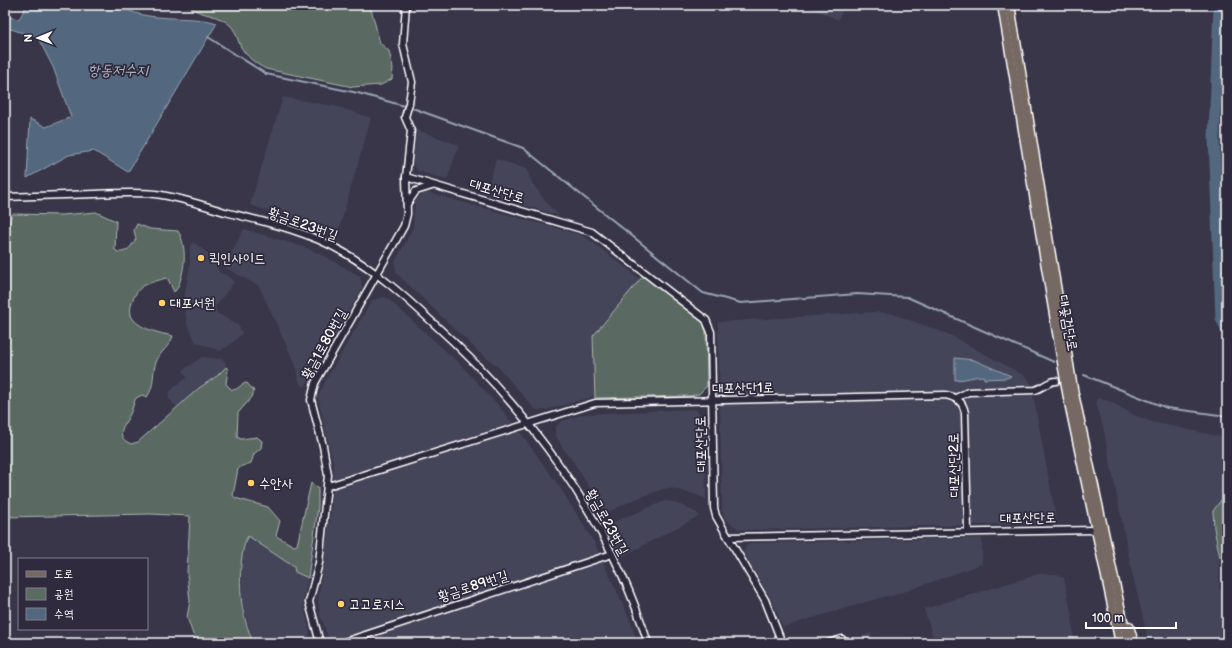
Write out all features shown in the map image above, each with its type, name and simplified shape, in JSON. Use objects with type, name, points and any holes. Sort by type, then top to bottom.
[{"type":"main road","name":"대곶검단로","points":[[1002,5],[1055,330],[1119,643]]},
{"type":"main road","name":"대곶검단로","points":[[1010,5],[1073,389],[1128,643]]},
{"type":"main road","points":[[1110,560],[1134,643]]},
{"type":"street","name":"황금1로80번길","points":[[320,643],[310,602],[319,563],[328,486],[326,462],[312,408],[312,390],[378,275],[404,226],[407,205],[406,177],[411,131],[405,114],[410,103],[412,82],[403,44],[406,5]]},
{"type":"street","name":"대포산단로","points":[[406,177],[592,232],[706,320],[710,328],[715,513],[728,537],[968,531],[1095,530]]},
{"type":"street","points":[[407,205],[416,191],[422,188],[435,186]]},
{"type":"street","name":"황금로23번길","points":[[5,197],[130,193],[164,196],[276,225],[310,236],[341,250],[378,275],[406,298],[472,359],[528,423],[577,492],[612,554],[634,604],[648,643]]},
{"type":"street","points":[[958,399],[968,392],[1035,390],[1043,388],[1050,382],[1056,381]]},
{"type":"street","name":"대포산단1로","points":[[528,423],[595,403],[938,395],[958,399]]},
{"type":"street","name":"대포산단2로","points":[[958,399],[964,408],[966,421],[968,531]]},
{"type":"street","points":[[328,486],[528,423]]},
{"type":"street","points":[[728,537],[764,600],[782,643]]},
{"type":"street","name":"황금로89번길","points":[[341,643],[612,554]]},
{"type":"street","points":[[828,643],[842,639]]},
{"type":"shaded area","points":[[805,5],[845,5],[838,20]]},
{"type":"shaded area","points":[[283,97],[338,107],[371,118],[338,233],[250,205]]},
{"type":"shaded area","points":[[417,130],[459,145],[447,180],[418,171],[413,164]]},
{"type":"shaded area","points":[[496,159],[527,169],[532,183],[551,208],[560,216],[486,193]]},
{"type":"shaded area","points":[[426,192],[581,235],[640,279],[593,336],[595,396],[546,410],[537,410],[498,367],[479,352],[396,273],[395,262],[413,228],[415,200]]},
{"type":"shaded area","points":[[244,229],[307,248],[360,276],[362,288],[305,387],[300,384],[294,362],[259,286],[226,268],[225,265]]},
{"type":"shaded area","points":[[193,242],[209,254],[220,273],[228,276],[234,282],[215,307],[217,313],[239,326],[242,334],[230,345],[220,351],[196,342],[187,324],[184,299],[190,264],[190,247]]},
{"type":"shaded area","points":[[386,297],[458,362],[499,406],[523,436],[561,489],[594,542],[629,618],[638,643],[330,643],[320,614],[318,601],[332,504],[334,467],[318,397],[327,378],[372,300]]},
{"type":"shaded area","points":[[876,312],[893,314],[948,334],[1027,377],[1031,384],[1057,523],[747,530],[738,529],[726,520],[722,511],[718,322]]},
{"type":"shaded area","points":[[202,357],[221,359],[225,361],[226,367],[222,373],[199,388],[178,408],[169,399],[169,393],[175,386],[187,378],[183,370]]},
{"type":"shaded area","points":[[1098,398],[1111,402],[1134,415],[1152,422],[1227,438],[1227,492],[1213,511],[1219,560],[1219,588],[1227,596],[1227,643],[1149,643],[1132,572],[1104,431],[1098,411],[1096,401]]},
{"type":"shaded area","points":[[695,409],[705,419],[706,499],[671,488],[663,489],[633,500],[606,513],[555,434],[556,426],[562,421],[585,414]]},
{"type":"shaded area","points":[[665,501],[674,502],[697,513],[699,516],[621,557],[603,526]]},
{"type":"shaded area","points":[[248,536],[294,567],[295,572],[308,578],[303,603],[310,633],[306,643],[253,643],[242,601],[242,550]]},
{"type":"shaded area","points":[[982,538],[982,564],[892,596],[886,596],[783,627],[775,607],[744,553],[746,546],[753,543]]},
{"type":"shaded area","points":[[1039,574],[1056,574],[1064,578],[1072,616],[1074,643],[935,643],[924,609]]},
{"type":"shaded area","points":[[871,633],[874,643],[841,643]]},
{"type":"green space","points":[[188,5],[370,5],[380,43],[389,51],[393,68],[392,79],[381,85],[353,87],[266,69],[255,63],[246,54],[241,47],[232,27],[227,22],[192,9]]},
{"type":"green space","points":[[96,212],[116,221],[115,250],[118,252],[127,250],[136,239],[134,230],[137,224],[150,229],[178,231],[181,237],[184,252],[182,276],[174,292],[168,279],[166,278],[141,287],[135,295],[131,305],[131,315],[133,319],[141,326],[173,336],[170,343],[157,360],[150,392],[147,397],[142,395],[136,398],[131,412],[123,426],[121,434],[126,441],[131,444],[138,442],[199,388],[217,376],[226,367],[228,369],[226,384],[231,389],[233,390],[247,383],[254,391],[252,397],[238,413],[237,437],[241,439],[257,437],[262,441],[261,448],[254,454],[251,463],[238,469],[233,495],[235,498],[268,507],[280,521],[276,536],[294,546],[297,545],[311,483],[318,488],[318,507],[308,578],[295,572],[294,567],[248,536],[245,543],[241,561],[241,593],[245,618],[253,643],[196,643],[187,617],[190,601],[187,573],[190,516],[150,514],[5,517],[5,235],[12,214],[62,215]]},
{"type":"green space","points":[[643,276],[703,322],[706,331],[707,386],[699,394],[690,396],[595,398],[593,336]]},
{"type":"green space","points":[[1227,492],[1227,550],[1220,558],[1214,528],[1213,511]]},
{"type":"water","name":"항동저수지","points":[[27,5],[121,5],[130,11],[141,15],[206,20],[217,23],[128,172],[94,151],[69,155],[27,178],[30,119],[46,127],[71,117],[53,67],[38,38],[5,27],[5,16],[19,19]]},
{"type":"water","points":[[955,358],[974,360],[1011,376],[1007,378],[984,379],[984,376],[980,376],[955,380]]},
{"type":"waterway","points":[[1219,5],[1214,137],[1221,318],[1227,331]]},
{"type":"waterway","points":[[208,37],[266,74],[358,93],[415,109],[523,148],[703,293],[741,303],[857,294],[907,297],[1054,362]]},
{"type":"waterway","points":[[1084,375],[1167,408],[1227,416]]},
{"type":"place","name":"퀵인사이드","points":[[201,258]]},
{"type":"place","name":"대포서원","points":[[162,303]]},
{"type":"place","name":"수안사","points":[[251,483]]},
{"type":"place","name":"고고로지스","points":[[341,604]]}]
